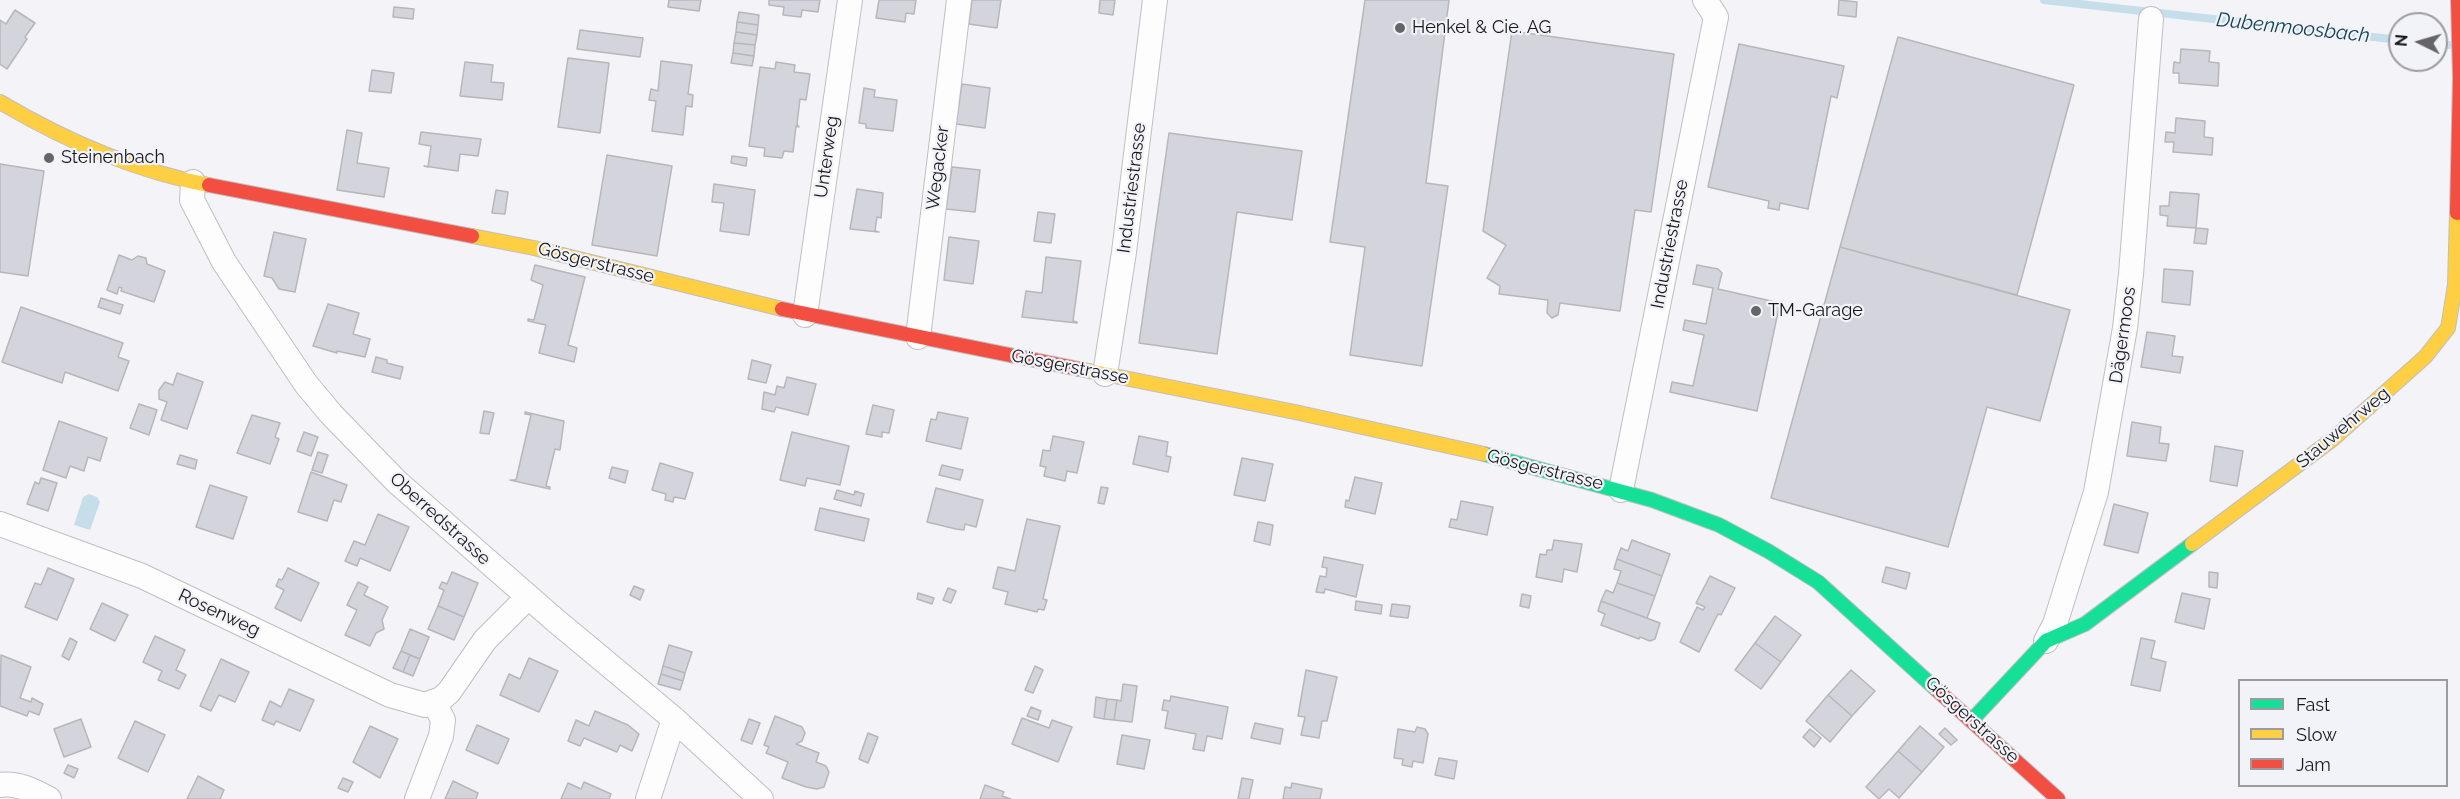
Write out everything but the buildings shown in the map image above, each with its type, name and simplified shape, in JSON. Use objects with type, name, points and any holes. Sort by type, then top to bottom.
[{"type":"main road","name":"Stauwehrweg","points":[[1972,720],[2046,641],[2085,624],[2333,440],[2454,328],[2460,78],[2458,0]]},
{"type":"main road","name":"Gösgerstrasse","points":[[0,102],[47,129],[85,147],[141,168],[193,182],[534,248],[805,315],[1329,419],[1518,462],[1621,490],[1719,525],[1768,551],[1818,582],[2058,799]]},
{"type":"street","name":"Unterweg","points":[[805,315],[850,0]]},
{"type":"street","name":"Wegacker","points":[[918,337],[959,0]]},
{"type":"street","name":"Industriestrasse","points":[[1105,374],[1125,252],[1155,0]]},
{"type":"street","name":"Industriestrasse","points":[[1621,490],[1716,16],[1706,0]]},
{"type":"street","name":"Dägermoos","points":[[2046,641],[2055,624],[2096,492],[2106,444],[2125,328],[2131,274],[2151,19]]},
{"type":"street","name":"Oberredstrasse","points":[[193,182],[192,200],[224,262],[306,384],[332,414],[397,482],[528,597],[674,719],[761,799]]},
{"type":"street","name":"Rosenweg","points":[[0,524],[142,576],[390,695],[418,704],[434,702]]},
{"type":"street","points":[[417,799],[441,736],[443,720],[434,702],[449,692],[485,640],[528,597]]},
{"type":"street","points":[[648,799],[674,719]]},
{"type":"street","points":[[0,785],[27,788],[49,799]]},
{"type":"water","points":[[89,494],[97,497],[100,502],[90,530],[74,525],[83,497]]},
{"type":"waterway","name":"Dubenmoosbach","points":[[2044,0],[2388,39]]},
{"type":"traffic: fast","points":[[1484,454],[1652,500],[1719,525],[1768,551],[1818,582],[1937,690]]},
{"type":"traffic: fast","points":[[1972,720],[2046,641],[2085,624],[2192,544]]},
{"type":"traffic: slow","points":[[0,102],[49,129],[127,163],[209,185]]},
{"type":"traffic: slow","points":[[2192,544],[2333,439],[2425,357],[2448,328],[2455,285],[2457,213]]},
{"type":"traffic: slow","points":[[472,236],[534,248],[782,309]]},
{"type":"traffic: slow","points":[[1079,369],[1295,412],[1484,454]]},
{"type":"traffic: jam","points":[[2457,213],[2460,78],[2458,0]]},
{"type":"traffic: jam","points":[[209,185],[472,236]]},
{"type":"traffic: jam","points":[[782,309],[1079,369]]},
{"type":"traffic: jam","points":[[1937,690],[2058,799]]},
{"type":"place","name":"Henkel & Cie. AG","points":[[1400,28]]},
{"type":"place","name":"Steinenbach","points":[[49,158]]},
{"type":"place","name":"TM-Garage","points":[[1756,311]]}]
